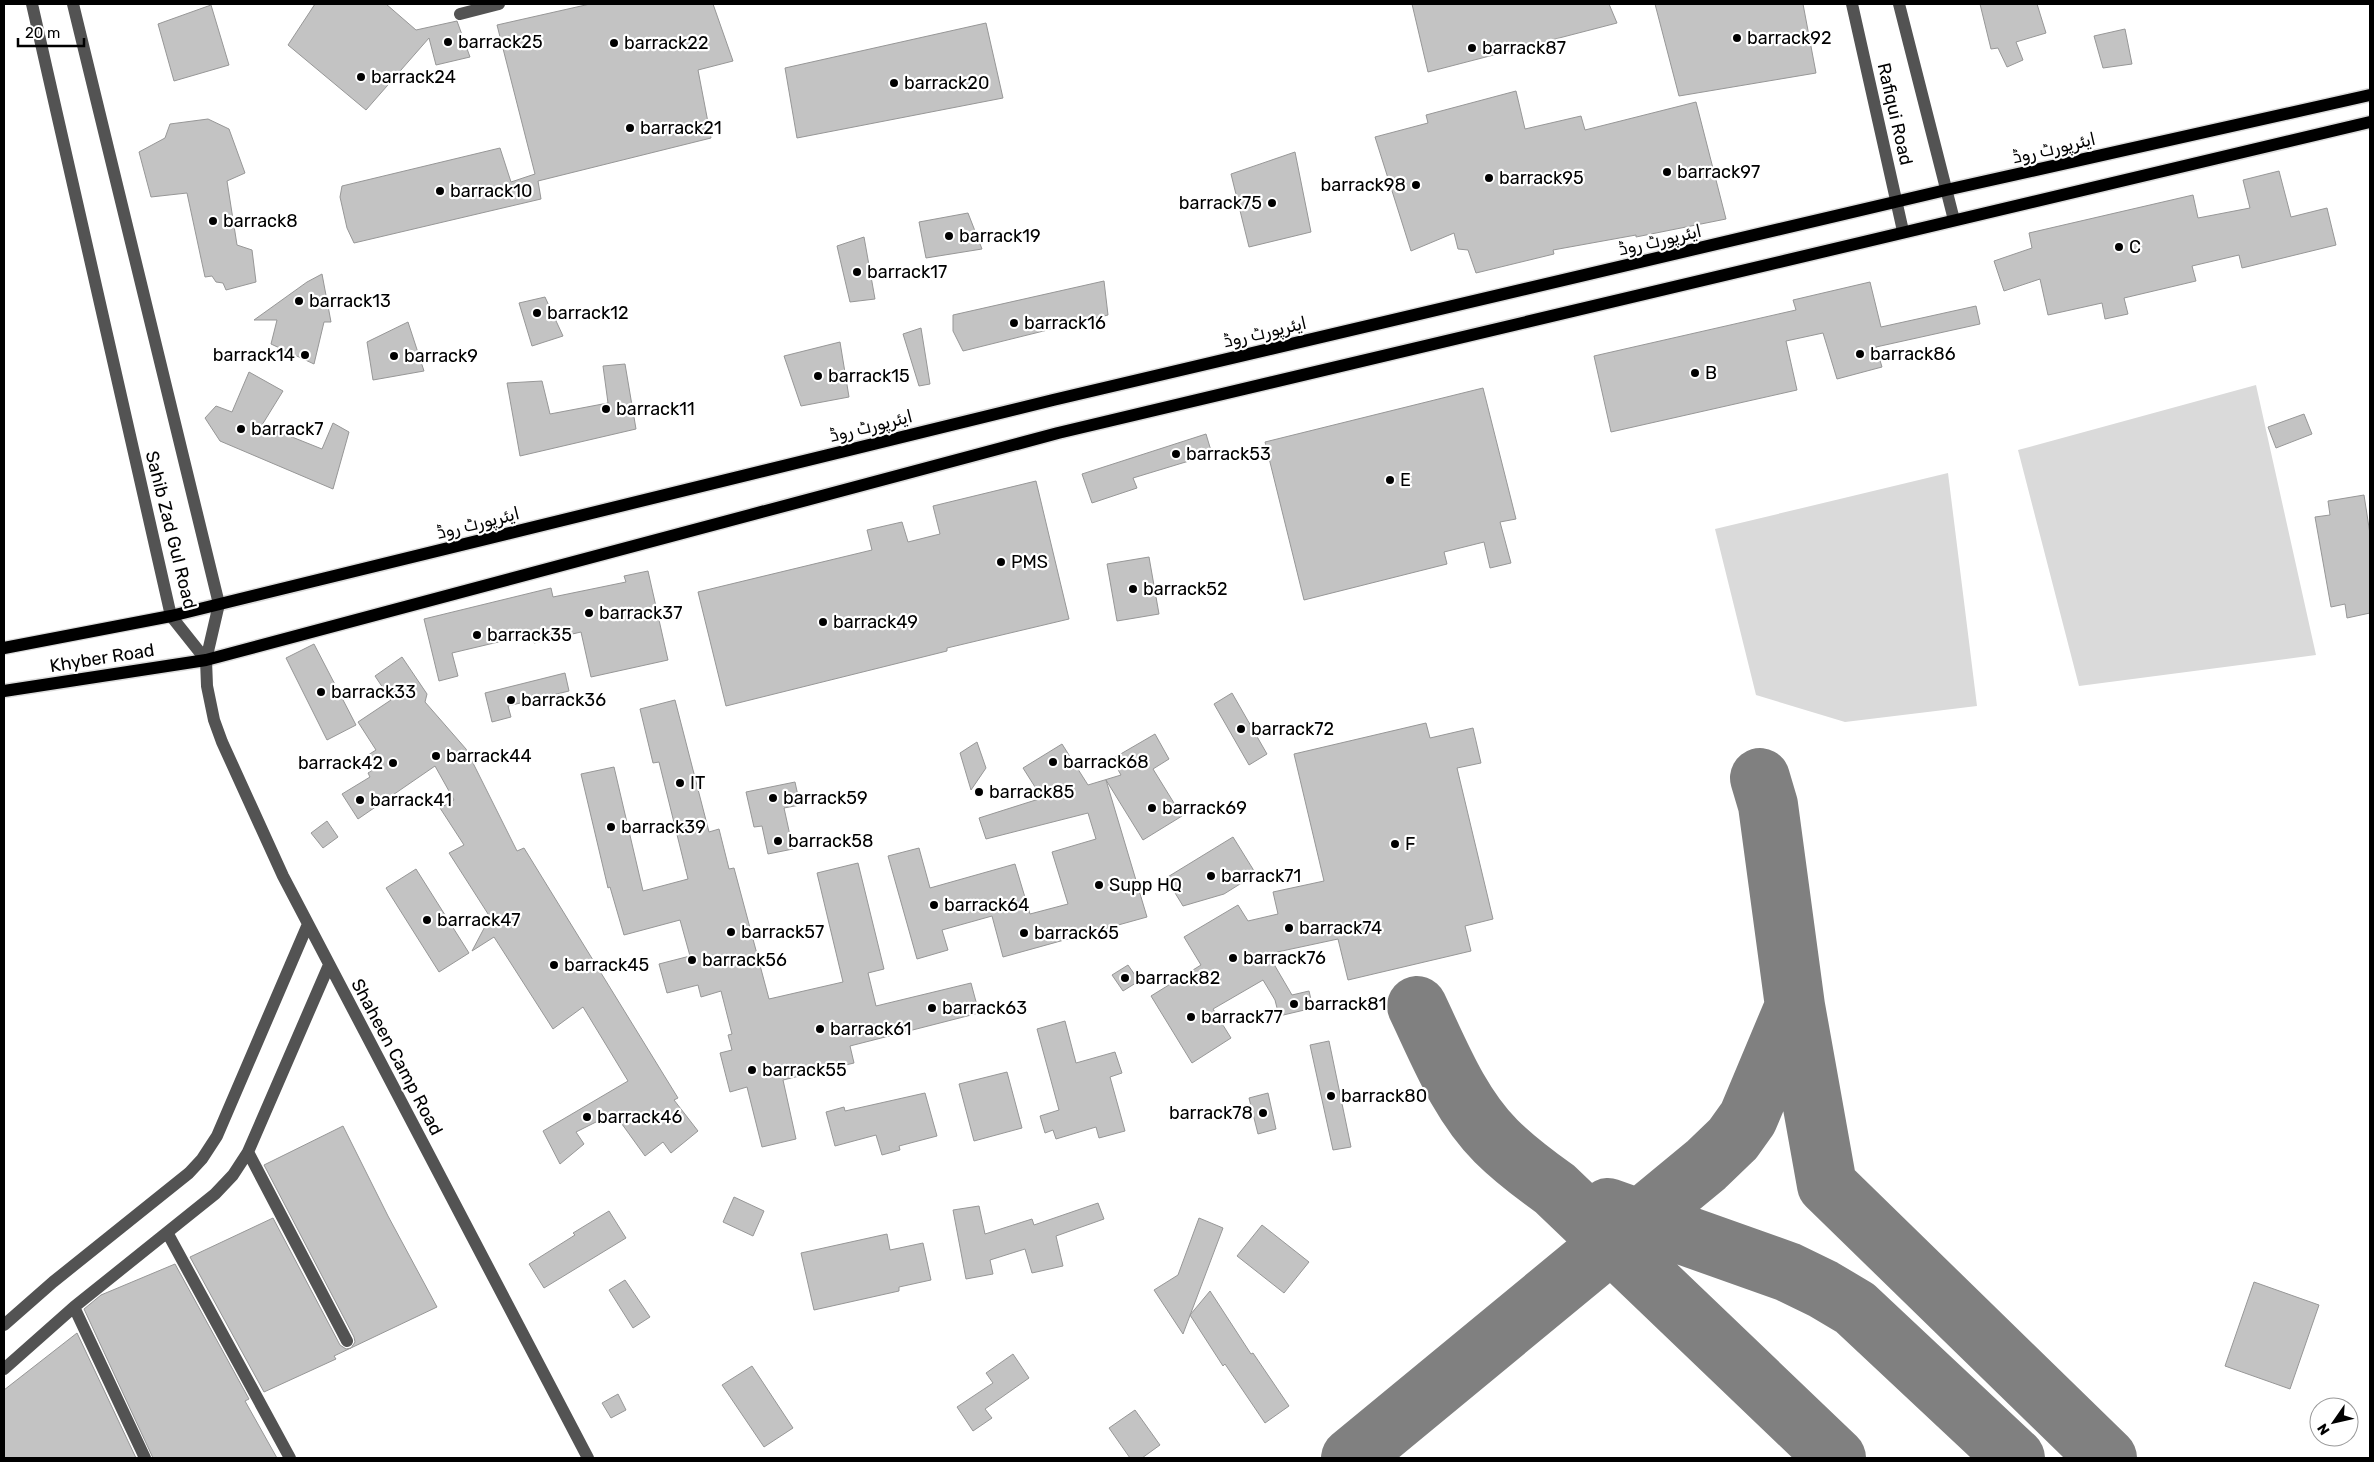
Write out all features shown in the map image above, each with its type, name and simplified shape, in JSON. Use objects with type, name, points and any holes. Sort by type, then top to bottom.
[{"type":"main road","name":"ایئرپورٹ روڈ","points":[[171,616],[1053,400],[1946,190],[2370,95]]},
{"type":"main road","name":"Khyber Road","points":[[4,691],[206,660],[1058,433],[1903,231],[2370,122]]},
{"type":"main road","name":"Khyber Road","points":[[4,648],[171,616]]},
{"type":"street","name":"Sahib Zad Gul Road","points":[[32,4],[171,616],[206,660]]},
{"type":"street","name":"Sahib Zad Gul Road","points":[[73,4],[219,604],[206,660]]},
{"type":"street","points":[[460,14],[498,4]]},
{"type":"street","name":"Rafiqui Road","points":[[1852,4],[1903,231]]},
{"type":"street","name":"Rafiqui Road","points":[[1898,4],[1954,220]]},
{"type":"street","name":"Shaheen Camp Road","points":[[206,660],[207,686],[214,720],[282,876],[588,1458]]},
{"type":"street","points":[[4,1325],[53,1282],[189,1173],[202,1160],[216,1136],[308,924]]},
{"type":"street","points":[[4,1369],[74,1307],[168,1234],[215,1194],[233,1175],[248,1152],[329,965]]},
{"type":"street","points":[[248,1152],[346,1341]]},
{"type":"street","points":[[168,1234],[290,1458]]},
{"type":"street","points":[[74,1307],[145,1458]]},
{"type":"shaded area","points":[[2256,385],[2316,655],[2079,686],[2018,450]]},
{"type":"shaded area","points":[[1948,473],[1977,706],[1845,722],[1756,695],[1715,529]]},
{"type":"building","name":"barrack24","points":[[315,4],[386,4],[416,30],[457,21],[470,57],[436,65],[429,38],[366,110],[288,45]]},
{"type":"building","points":[[590,4],[713,4],[733,61],[698,70],[711,138],[538,181],[541,199],[354,243],[347,228],[340,197],[342,186],[500,148],[511,182],[535,174],[497,25]]},
{"type":"building","name":"barrack87","points":[[1412,4],[1609,4],[1617,23],[1428,72]]},
{"type":"building","name":"barrack92","points":[[1655,4],[1803,4],[1816,73],[1679,96]]},
{"type":"building","points":[[1980,4],[2037,4],[2046,33],[2016,42],[2023,60],[2007,67],[1998,48],[1991,49]]},
{"type":"building","points":[[211,5],[229,65],[174,81],[158,24]]},
{"type":"building","name":"barrack20","points":[[986,23],[1003,98],[797,138],[785,68]]},
{"type":"building","points":[[2125,29],[2132,64],[2103,68],[2094,36]]},
{"type":"building","points":[[1516,91],[1525,129],[1581,116],[1585,130],[1696,102],[1726,219],[1636,237],[1636,235],[1553,250],[1554,254],[1476,273],[1468,250],[1458,249],[1454,233],[1411,251],[1375,137],[1428,123],[1426,115]]},
{"type":"building","name":"barrack8","points":[[208,119],[229,129],[245,173],[227,181],[237,245],[252,250],[256,282],[226,290],[223,283],[216,282],[212,276],[205,277],[187,193],[151,197],[139,152],[165,138],[170,124]]},
{"type":"building","name":"barrack75","points":[[1295,152],[1311,232],[1249,247],[1231,174]]},
{"type":"building","name":"C","points":[[2279,171],[2291,217],[2327,208],[2336,245],[2242,268],[2239,255],[2192,266],[2196,281],[2124,298],[2128,314],[2105,319],[2102,303],[2048,315],[2040,279],[2004,291],[1994,261],[2032,248],[2029,233],[2193,195],[2198,218],[2250,208],[2243,180]]},
{"type":"building","name":"barrack19","points":[[968,213],[982,249],[926,258],[919,222]]},
{"type":"building","name":"barrack17","points":[[864,237],[875,299],[850,302],[837,246]]},
{"type":"building","points":[[322,274],[331,322],[324,322],[314,364],[271,344],[277,320],[254,320],[307,282]]},
{"type":"building","name":"barrack16","points":[[1104,281],[1108,315],[963,351],[953,331],[953,315]]},
{"type":"building","name":"B","points":[[1870,282],[1881,327],[1976,306],[1980,324],[1876,347],[1882,367],[1837,379],[1823,333],[1786,341],[1797,390],[1611,432],[1594,356],[1796,310],[1793,300]]},
{"type":"building","name":"barrack12","points":[[545,297],[563,336],[532,346],[519,303]]},
{"type":"building","name":"barrack9","points":[[408,322],[424,371],[373,380],[367,342]]},
{"type":"building","points":[[921,328],[930,384],[919,386],[903,334]]},
{"type":"building","name":"barrack15","points":[[840,342],[849,397],[801,406],[784,356]]},
{"type":"building","name":"barrack11","points":[[625,364],[636,429],[520,456],[507,383],[542,381],[550,414],[608,403],[603,366]]},
{"type":"building","name":"barrack7","points":[[249,372],[283,391],[262,425],[322,449],[333,423],[349,432],[333,489],[220,441],[205,418],[216,406],[232,412]]},
{"type":"building","name":"E","points":[[1483,388],[1516,519],[1500,522],[1511,563],[1490,568],[1484,542],[1444,552],[1447,564],[1304,600],[1265,442]]},
{"type":"building","points":[[2304,414],[2312,434],[2276,448],[2268,427]]},
{"type":"building","points":[[1206,434],[1212,454],[1133,478],[1137,488],[1092,503],[1082,474]]},
{"type":"building","name":"barrack49","points":[[1036,481],[1069,619],[947,648],[947,651],[726,706],[698,592],[872,550],[867,530],[902,522],[908,542],[940,534],[933,506]]},
{"type":"building","points":[[2364,495],[2370,534],[2370,613],[2347,618],[2345,604],[2331,607],[2315,517],[2330,515],[2328,501]]},
{"type":"building","name":"barrack52","points":[[1149,557],[1159,614],[1117,621],[1107,564]]},
{"type":"building","points":[[648,571],[668,660],[591,677],[581,632],[534,643],[532,634],[452,653],[458,676],[439,681],[424,619],[551,588],[553,597],[626,582],[624,576]]},
{"type":"building","name":"barrack33","points":[[314,644],[356,725],[327,740],[286,658]]},
{"type":"building","points":[[402,657],[427,694],[425,702],[466,749],[517,851],[524,848],[678,1098],[674,1100],[698,1131],[671,1153],[663,1142],[645,1156],[614,1113],[576,1132],[584,1144],[560,1164],[543,1131],[628,1081],[583,1007],[553,1029],[494,937],[472,951],[490,917],[449,853],[464,845],[440,808],[454,800],[435,766],[358,819],[342,794],[370,777],[368,773],[377,767],[368,755],[376,750],[358,722],[391,700],[375,676]]},
{"type":"building","name":"barrack36","points":[[565,673],[569,691],[508,706],[511,717],[492,722],[485,693]]},
{"type":"building","name":"barrack72","points":[[1232,693],[1267,754],[1249,765],[1214,704]]},
{"type":"building","points":[[675,700],[709,832],[719,829],[729,869],[734,868],[769,999],[843,982],[817,873],[858,863],[884,969],[868,973],[876,1006],[971,983],[979,1013],[850,1046],[854,1063],[783,1080],[796,1139],[762,1147],[747,1087],[730,1092],[720,1053],[732,1050],[728,1035],[732,1034],[721,991],[701,997],[698,985],[667,993],[659,964],[690,956],[680,920],[624,935],[610,887],[608,888],[581,774],[614,767],[643,891],[688,879],[659,762],[653,763],[640,709]]},
{"type":"building","name":"F","points":[[1426,723],[1430,738],[1473,728],[1481,763],[1457,768],[1493,919],[1465,926],[1471,951],[1348,980],[1338,939],[1268,954],[1292,995],[1309,991],[1313,1008],[1279,1016],[1275,1000],[1263,980],[1213,1009],[1231,1038],[1192,1063],[1151,996],[1201,965],[1184,937],[1238,905],[1248,921],[1278,914],[1273,892],[1324,881],[1294,754]]},
{"type":"building","points":[[1155,734],[1169,759],[1153,769],[1182,816],[1143,840],[1106,780],[1147,917],[1003,957],[992,916],[942,930],[948,950],[917,959],[888,856],[919,848],[930,888],[1015,864],[1030,914],[1068,904],[1052,852],[1096,839],[1088,813],[986,839],[979,818],[1042,798],[1023,768],[1062,744],[1088,785],[1121,775],[1112,759]]},
{"type":"building","points":[[977,742],[986,768],[971,790],[960,753]]},
{"type":"building","name":"barrack59","points":[[795,782],[800,805],[784,808],[793,849],[768,854],[762,826],[754,827],[746,792]]},
{"type":"building","points":[[327,821],[338,837],[323,848],[311,833]]},
{"type":"building","name":"barrack71","points":[[1233,837],[1256,874],[1224,894],[1183,906],[1166,878]]},
{"type":"building","name":"barrack47","points":[[416,869],[469,953],[439,972],[386,888]]},
{"type":"building","name":"barrack82","points":[[1128,965],[1139,981],[1123,991],[1112,975]]},
{"type":"building","points":[[1065,1021],[1076,1063],[1115,1052],[1122,1073],[1110,1077],[1125,1131],[1099,1138],[1096,1127],[1056,1139],[1053,1130],[1045,1133],[1040,1116],[1059,1110],[1037,1029]]},
{"type":"building","name":"barrack80","points":[[1329,1041],[1351,1147],[1333,1150],[1310,1045]]},
{"type":"building","points":[[1007,1072],[1022,1128],[974,1141],[959,1084]]},
{"type":"building","points":[[925,1093],[937,1136],[899,1146],[900,1150],[882,1155],[876,1135],[835,1146],[826,1112],[844,1107],[845,1111]]},
{"type":"building","name":"barrack78","points":[[1268,1093],[1276,1129],[1258,1134],[1249,1098]]},
{"type":"building","points":[[343,1126],[388,1216],[437,1307],[351,1348],[355,1342],[354,1337],[264,1165]]},
{"type":"building","points":[[734,1197],[764,1211],[753,1236],[723,1222]]},
{"type":"building","points":[[1098,1203],[1104,1219],[1056,1236],[1063,1266],[1032,1273],[1025,1249],[990,1260],[993,1274],[966,1279],[953,1210],[979,1206],[985,1234],[1032,1219],[1034,1225]]},
{"type":"building","points":[[609,1211],[626,1238],[544,1288],[529,1264],[575,1235],[573,1233]]},
{"type":"building","points":[[273,1218],[340,1345],[346,1349],[351,1348],[334,1356],[336,1359],[264,1392],[190,1257]]},
{"type":"building","points":[[1199,1218],[1223,1228],[1183,1334],[1154,1290],[1178,1275]]},
{"type":"building","points":[[1262,1225],[1309,1262],[1284,1293],[1237,1256]]},
{"type":"building","points":[[887,1234],[890,1250],[923,1243],[931,1280],[899,1287],[899,1291],[814,1310],[801,1253]]},
{"type":"building","points":[[175,1264],[249,1399],[245,1401],[277,1458],[153,1458],[84,1309],[101,1295]]},
{"type":"building","points":[[625,1280],[650,1317],[633,1328],[609,1290]]},
{"type":"building","points":[[2254,1282],[2319,1305],[2290,1389],[2225,1366]]},
{"type":"building","points":[[1210,1291],[1251,1354],[1253,1353],[1289,1406],[1265,1423],[1225,1364],[1223,1366],[1190,1315]]},
{"type":"building","points":[[77,1333],[136,1458],[4,1458],[4,1390]]},
{"type":"building","points":[[1013,1354],[1029,1378],[985,1409],[992,1418],[973,1431],[957,1407],[993,1383],[986,1373]]},
{"type":"building","points":[[752,1366],[793,1428],[764,1447],[722,1385]]},
{"type":"building","points":[[618,1394],[626,1410],[611,1418],[602,1403]]},
{"type":"building","points":[[1135,1410],[1160,1445],[1142,1458],[1130,1458],[1109,1428]]},
{"type":"taxiway","points":[[1351,1458],[1706,1165],[1733,1139],[1748,1118],[1795,1006],[1768,805],[1760,778]]},
{"type":"taxiway","points":[[1417,1006],[1451,1077],[1471,1111],[1496,1141],[1524,1166],[1555,1189],[1836,1458]]},
{"type":"taxiway","points":[[1795,1006],[1827,1185],[2107,1458]]},
{"type":"taxiway","points":[[1608,1208],[1788,1272],[1823,1289],[1855,1308],[2015,1458]]},
{"type":"place","name":"barrack92","points":[[1737,38]]},
{"type":"place","name":"barrack25","points":[[448,42]]},
{"type":"place","name":"barrack22","points":[[614,43]]},
{"type":"place","name":"barrack87","points":[[1472,48]]},
{"type":"place","name":"barrack24","points":[[361,77]]},
{"type":"place","name":"barrack20","points":[[894,83]]},
{"type":"place","name":"barrack21","points":[[630,128]]},
{"type":"place","name":"barrack97","points":[[1667,172]]},
{"type":"place","name":"barrack95","points":[[1489,178]]},
{"type":"place","name":"barrack98","points":[[1416,185]]},
{"type":"place","name":"barrack10","points":[[440,191]]},
{"type":"place","name":"barrack75","points":[[1272,203]]},
{"type":"place","name":"barrack8","points":[[213,221]]},
{"type":"place","name":"barrack19","points":[[949,236]]},
{"type":"place","name":"C","points":[[2119,247]]},
{"type":"place","name":"barrack17","points":[[857,272]]},
{"type":"place","name":"barrack13","points":[[299,301]]},
{"type":"place","name":"barrack12","points":[[537,313]]},
{"type":"place","name":"barrack16","points":[[1014,323]]},
{"type":"place","name":"barrack86","points":[[1860,354]]},
{"type":"place","name":"barrack14","points":[[305,355]]},
{"type":"place","name":"barrack9","points":[[394,356]]},
{"type":"place","name":"B","points":[[1695,373]]},
{"type":"place","name":"barrack15","points":[[818,376]]},
{"type":"place","name":"barrack11","points":[[606,409]]},
{"type":"place","name":"barrack7","points":[[241,429]]},
{"type":"place","name":"barrack53","points":[[1176,454]]},
{"type":"place","name":"E","points":[[1390,480]]},
{"type":"place","name":"PMS","points":[[1001,562]]},
{"type":"place","name":"barrack52","points":[[1133,589]]},
{"type":"place","name":"barrack37","points":[[589,613]]},
{"type":"place","name":"barrack49","points":[[823,622]]},
{"type":"place","name":"barrack35","points":[[477,635]]},
{"type":"place","name":"barrack33","points":[[321,692]]},
{"type":"place","name":"barrack36","points":[[511,700]]},
{"type":"place","name":"barrack72","points":[[1241,729]]},
{"type":"place","name":"barrack44","points":[[436,756]]},
{"type":"place","name":"barrack68","points":[[1053,762]]},
{"type":"place","name":"barrack42","points":[[393,763]]},
{"type":"place","name":"IT","points":[[680,783]]},
{"type":"place","name":"barrack85","points":[[979,792]]},
{"type":"place","name":"barrack59","points":[[773,798]]},
{"type":"place","name":"barrack41","points":[[360,800]]},
{"type":"place","name":"barrack69","points":[[1152,808]]},
{"type":"place","name":"barrack39","points":[[611,827]]},
{"type":"place","name":"barrack58","points":[[778,841]]},
{"type":"place","name":"F","points":[[1395,844]]},
{"type":"place","name":"barrack71","points":[[1211,876]]},
{"type":"place","name":"Supp HQ","points":[[1099,885]]},
{"type":"place","name":"barrack64","points":[[934,905]]},
{"type":"place","name":"barrack47","points":[[427,920]]},
{"type":"place","name":"barrack74","points":[[1289,928]]},
{"type":"place","name":"barrack57","points":[[731,932]]},
{"type":"place","name":"barrack65","points":[[1024,933]]},
{"type":"place","name":"barrack76","points":[[1233,958]]},
{"type":"place","name":"barrack56","points":[[692,960]]},
{"type":"place","name":"barrack45","points":[[554,965]]},
{"type":"place","name":"barrack82","points":[[1125,978]]},
{"type":"place","name":"barrack81","points":[[1294,1004]]},
{"type":"place","name":"barrack63","points":[[932,1008]]},
{"type":"place","name":"barrack77","points":[[1191,1017]]},
{"type":"place","name":"barrack61","points":[[820,1029]]},
{"type":"place","name":"barrack55","points":[[752,1070]]},
{"type":"place","name":"barrack80","points":[[1331,1096]]},
{"type":"place","name":"barrack78","points":[[1263,1113]]},
{"type":"place","name":"barrack46","points":[[587,1117]]}]
